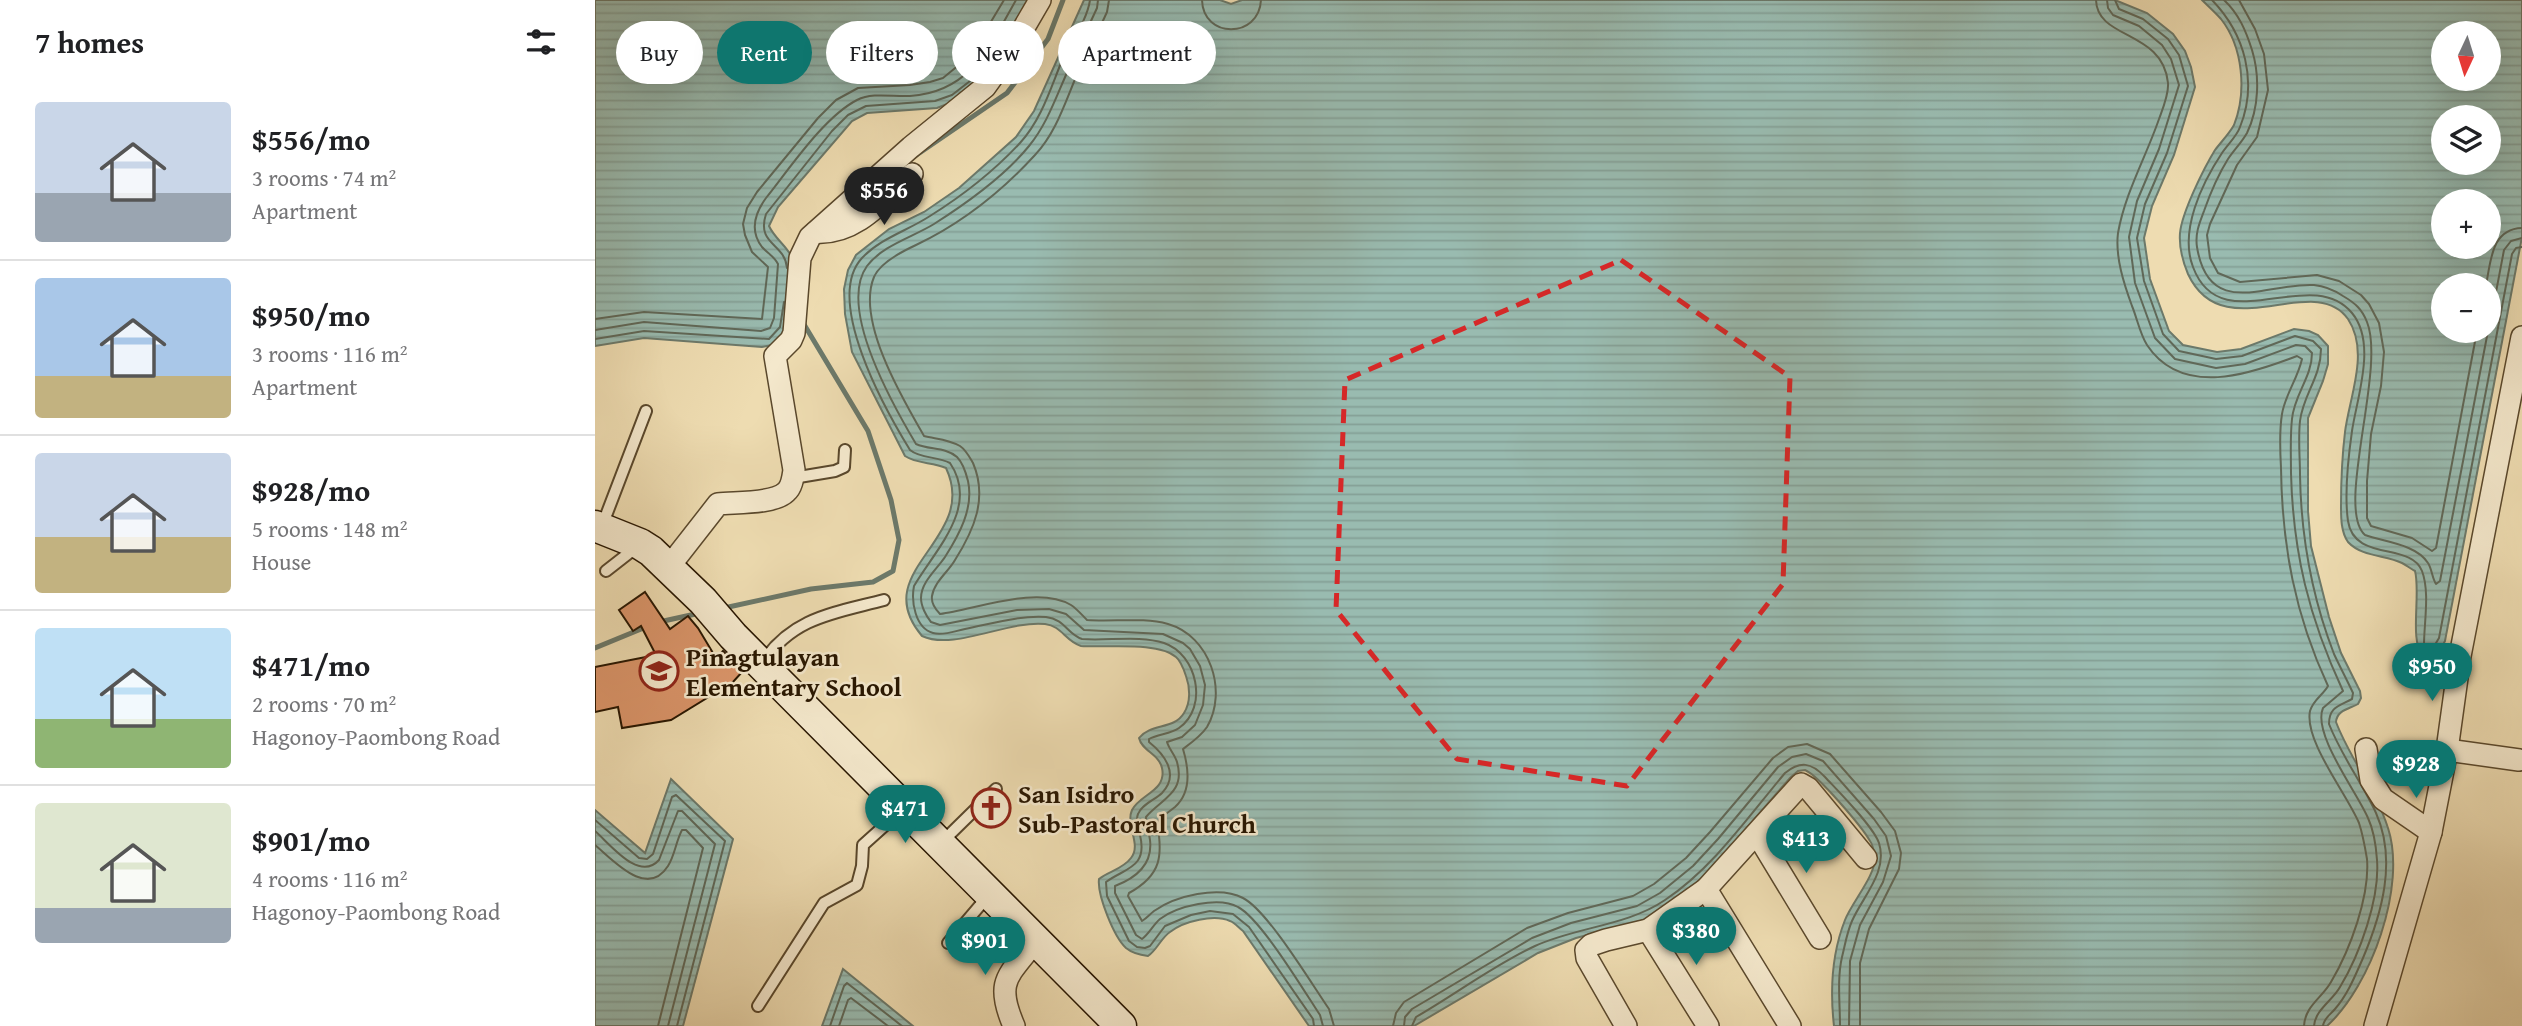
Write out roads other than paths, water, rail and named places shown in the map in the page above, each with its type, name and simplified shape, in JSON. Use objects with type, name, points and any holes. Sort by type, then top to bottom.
[{"type":"main road","points":[[598,527],[641,544],[703,601],[725,628],[1121,1026]]},
{"type":"street","points":[[823,232],[911,147],[985,87],[1008,55],[1040,0]]},
{"type":"street","points":[[668,568],[718,504],[770,499],[786,493],[794,470],[775,356],[786,346],[794,333],[800,258],[810,237],[844,229],[859,220],[912,174]]},
{"type":"street","points":[[2375,1026],[2431,832],[2460,656],[2513,429],[2522,337]]},
{"type":"street","points":[[2366,748],[2371,780],[2383,799],[2431,832]]},
{"type":"street","points":[[2444,761],[2519,760]]},
{"type":"street","points":[[1626,1026],[1587,958],[1586,950],[1599,942],[1648,930],[1706,889],[1801,783],[1866,858]]},
{"type":"street","points":[[1757,834],[1820,938]]},
{"type":"street","points":[[1706,889],[1790,1026]]},
{"type":"street","points":[[1648,930],[1707,1026]]},
{"type":"street","points":[[1014,1026],[1005,1004],[1006,980],[1036,940]]},
{"type":"lane","points":[[598,527],[646,411]]},
{"type":"lane","points":[[793,478],[844,467],[845,450]]},
{"type":"lane","points":[[606,571],[641,544]]},
{"type":"lane","points":[[761,664],[789,632],[817,618],[884,600]]},
{"type":"lane","points":[[940,844],[996,789]]},
{"type":"lane","points":[[758,1006],[824,903],[857,885],[862,866],[863,845],[904,808]]},
{"type":"lane","points":[[947,943],[990,894]]},
{"type":"water","points":[[595,0],[1034,0],[1022,21],[952,21],[952,84],[973,84],[955,101],[937,108],[867,113],[852,121],[778,207],[769,226],[793,259],[787,331],[772,345],[762,347],[644,338],[595,346]]},
{"type":"water","points":[[1084,0],[1220,0],[1231,4],[1242,0],[2115,0],[2147,13],[2173,34],[2185,51],[2195,87],[2174,155],[2152,206],[2144,238],[2150,279],[2169,331],[2183,345],[2217,352],[2241,349],[2294,329],[2318,335],[2328,346],[2328,364],[2308,418],[2308,511],[2311,546],[2329,617],[2361,698],[2358,704],[2341,712],[2336,722],[2383,814],[2393,852],[2389,906],[2381,934],[2371,961],[2343,1008],[2327,1026],[1834,1026],[1832,986],[1837,946],[1848,913],[1872,872],[1875,857],[1871,843],[1858,825],[1830,791],[1805,770],[1798,771],[1790,778],[1704,877],[1669,906],[1644,920],[1576,938],[1538,953],[1414,1026],[1309,1026],[1243,931],[1223,919],[1199,920],[1176,928],[1148,956],[1126,948],[1116,935],[1107,915],[1099,879],[1124,865],[1134,853],[1130,822],[1132,810],[1157,787],[1162,776],[1160,763],[1139,738],[1150,730],[1174,722],[1184,713],[1189,690],[1182,666],[1176,657],[1157,649],[1081,646],[1056,628],[1045,624],[1015,626],[950,640],[935,640],[922,636],[908,613],[907,592],[914,573],[949,515],[952,493],[946,468],[905,456],[852,352],[845,314],[844,289],[848,270],[856,255],[889,229],[924,212],[959,188],[1016,137],[1034,111],[1058,58],[1058,84],[1216,84],[1216,21],[1075,21]]},
{"type":"water","points":[[2202,0],[2522,0],[2522,237],[2445,641],[2435,655],[2423,656],[2419,649],[2415,571],[2395,560],[2354,547],[2348,542],[2343,529],[2343,451],[2358,360],[2354,332],[2348,319],[2333,306],[2314,302],[2245,308],[2223,306],[2204,295],[2186,269],[2180,238],[2185,214],[2210,158],[2234,125],[2241,98],[2238,56],[2221,19]]},
{"type":"water","points":[[671,779],[733,839],[683,1026],[595,1026],[595,810],[645,853]]},
{"type":"water","points":[[843,969],[913,1026],[822,1026]]},
{"type":"waterway","points":[[915,156],[1007,93],[1048,39],[1063,0]]},
{"type":"waterway","points":[[724,608],[811,589],[873,582],[893,571],[899,540],[891,500],[868,431],[802,321]]},
{"type":"waterway","points":[[659,622],[700,613]]},
{"type":"waterway","points":[[595,648],[646,627]]},
{"type":"place","name":"Pinagtulayan Elementary School","points":[[659,671]]},
{"type":"place","name":"San Isidro Sub-Pastoral Church","points":[[991,808]]}]
